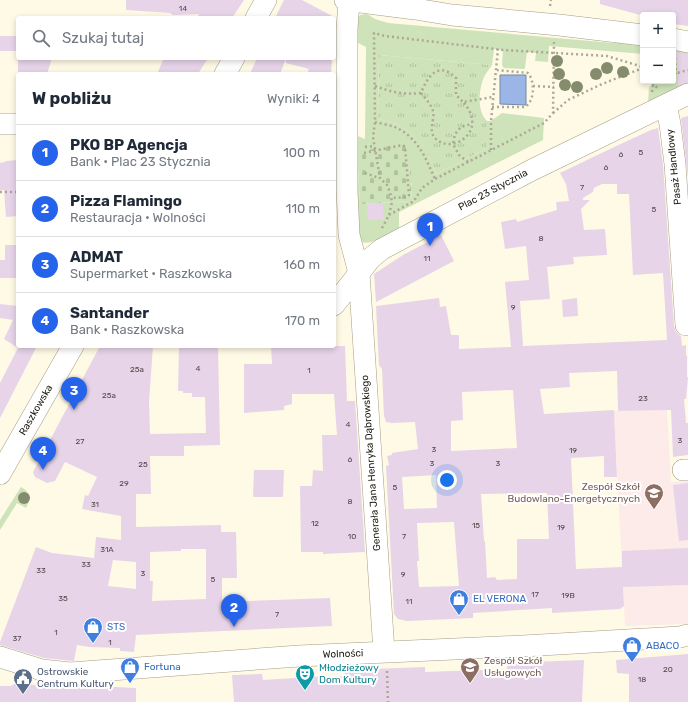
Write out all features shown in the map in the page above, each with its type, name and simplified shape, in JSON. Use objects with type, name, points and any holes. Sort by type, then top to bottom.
[{"type":"street","points":[[257,16],[266,0]]},
{"type":"street","points":[[359,273],[349,235],[347,190],[347,0],[452,15],[640,35]]},
{"type":"street","points":[[676,40],[688,42]]},
{"type":"street","points":[[226,72],[233,60]]},
{"type":"street","name":"Plac 23 Stycznia","points":[[336,302],[371,258],[382,249],[532,170],[688,94]]},
{"type":"street","name":"Pasaż Handlowy","points":[[666,105],[675,164],[686,325]]},
{"type":"street","points":[[0,124],[16,124]]},
{"type":"street","name":"Generała Jana Henryka Dąbrowskiego","points":[[359,273],[385,659]]},
{"type":"street","points":[[336,313],[351,313],[357,317],[362,325]]},
{"type":"street","name":"Raszkowska","points":[[0,474],[71,348]]},
{"type":"street","name":"Wolności","points":[[0,657],[42,670],[70,674],[299,656],[385,659],[538,645],[680,637],[688,635]]},
{"type":"path","points":[[380,178],[373,137],[375,122],[374,32],[385,36],[498,49],[554,54],[607,56],[640,66]]},
{"type":"path","points":[[553,46],[553,113]]},
{"type":"path","points":[[491,150],[491,121],[498,49]]},
{"type":"path","points":[[389,215],[414,201],[422,188],[435,179],[544,123],[568,100],[640,68]]},
{"type":"path","points":[[492,107],[525,107],[531,100],[533,86],[532,78],[528,73],[497,70]]},
{"type":"path","points":[[676,73],[688,70]]},
{"type":"path","points":[[437,71],[445,71],[452,74],[456,78],[456,95],[469,109],[472,118],[470,132],[466,138],[453,144],[438,141],[433,136],[433,111],[421,93],[430,75],[437,71]]},
{"type":"path","points":[[375,86],[395,93],[421,93]]},
{"type":"path","points":[[533,86],[554,86]]},
{"type":"path","points":[[463,102],[494,97]]},
{"type":"path","points":[[375,122],[398,128],[413,139],[424,154],[435,179]]},
{"type":"path","points":[[468,162],[459,155],[453,144],[455,134],[461,126],[472,123]]},
{"type":"path","points":[[360,155],[361,153],[403,145],[405,147],[409,195],[407,197],[391,198]]},
{"type":"path","points":[[361,172],[380,178],[387,185],[392,202],[389,215],[380,232]]},
{"type":"path","points":[[0,192],[16,192]]},
{"type":"path","points":[[385,659],[388,702]]},
{"type":"shaded area","name":"Zespół Szkół Budowlano-Energetycznych","points":[[667,410],[671,482],[688,481],[688,624],[625,626],[614,411]]},
{"type":"green space","points":[[367,14],[375,19],[388,23],[613,43],[640,41],[640,54],[549,46],[548,62],[535,61],[536,53],[527,52],[524,69],[504,68],[502,65],[503,50],[494,49],[492,65],[379,55],[378,119],[400,126],[416,137],[427,153],[436,174],[487,148],[487,121],[491,121],[502,113],[544,118],[543,140],[399,212],[399,229],[379,240],[363,242],[358,241],[353,134],[365,139],[366,47],[354,41],[356,19],[360,15]],"holes":[[[357,152],[411,175],[412,201],[360,204]]]},
{"type":"green space","points":[[676,45],[688,47],[688,86],[648,104],[649,87],[654,84],[676,84]]},
{"type":"green space","points":[[379,55],[492,65],[485,75],[480,92],[481,111],[487,121],[487,148],[436,174],[422,145],[409,131],[390,122],[378,119]]},
{"type":"green space","points":[[408,142],[411,175],[415,179],[411,183],[412,201],[360,204],[357,152]]},
{"type":"green space","points":[[21,487],[27,491],[29,496],[29,501],[26,508],[17,503],[0,530],[0,520]]},
{"type":"water","points":[[500,75],[526,75],[526,105],[500,104]]},
{"type":"building","points":[[126,0],[244,0],[233,16],[198,16],[199,14],[173,15],[170,13],[126,10]]},
{"type":"building","points":[[284,0],[302,0],[332,16],[276,16]]},
{"type":"building","points":[[600,0],[688,0],[688,26],[676,24],[676,12],[640,12],[640,15],[600,4]]},
{"type":"building","points":[[0,36],[16,36],[16,51],[0,51]]},
{"type":"building","points":[[676,52],[688,54],[688,82],[678,86]]},
{"type":"building","points":[[18,60],[51,60],[48,72],[18,72]]},
{"type":"building","points":[[163,60],[207,60],[199,72],[158,72]]},
{"type":"building","points":[[256,60],[285,60],[281,72],[251,72]]},
{"type":"building","points":[[286,60],[332,60],[331,72],[308,72],[309,69],[286,63]]},
{"type":"building","points":[[688,116],[688,178],[681,118]]},
{"type":"building","points":[[658,128],[663,165],[674,326],[676,332],[681,336],[682,346],[686,345],[688,377],[686,399],[684,399],[686,423],[688,423],[688,455],[673,457],[671,410],[618,411],[617,371],[569,373],[570,387],[540,389],[544,414],[614,410],[617,477],[604,477],[604,456],[571,458],[576,569],[622,567],[622,551],[688,548],[688,585],[623,587],[624,606],[620,609],[552,613],[552,608],[473,613],[473,618],[407,621],[398,619],[394,614],[386,466],[389,465],[387,456],[392,455],[392,453],[418,449],[415,422],[386,422],[384,416],[382,369],[379,365],[376,306],[439,298],[440,307],[446,306],[451,335],[459,335],[459,349],[511,347],[505,282],[529,280],[526,246],[505,249],[501,222],[516,219],[517,222],[557,210],[556,202],[569,201],[566,184],[560,173]],"holes":[[[602,184],[617,184],[617,194],[629,194],[633,275],[663,273],[667,340],[523,346],[520,301],[550,299],[547,267],[574,264],[573,257],[607,255],[605,229],[584,230],[581,209],[590,200],[583,200],[583,198],[593,192],[594,188]],[[513,390],[517,448],[451,451],[451,421],[463,420],[462,392]],[[436,475],[437,508],[404,509],[402,477]],[[547,493],[549,539],[517,539],[517,579],[497,580],[495,577],[487,578],[481,494]],[[454,522],[459,586],[419,587],[417,561],[419,561],[417,523]]]},
{"type":"building","points":[[16,160],[16,216],[6,217],[4,190],[0,190],[0,163]]},
{"type":"building","points":[[383,203],[384,219],[368,220],[367,204]]},
{"type":"building","points":[[441,235],[454,261],[376,302],[374,274],[403,255]]},
{"type":"building","points":[[5,245],[16,245],[16,278],[0,278],[0,260],[5,260]]},
{"type":"building","points":[[577,298],[578,316],[563,317],[562,300]]},
{"type":"building","points":[[0,304],[16,306],[16,347],[4,339],[13,320],[0,318]]},
{"type":"building","points":[[336,346],[345,346],[347,401],[355,401],[365,552],[323,554],[323,552],[301,552],[300,486],[312,486],[313,470],[323,471],[322,435],[337,435],[334,394],[292,394],[292,404],[284,406],[284,410],[244,413],[244,364],[272,364],[271,348],[336,348]]},
{"type":"building","points":[[18,348],[36,348],[0,418],[0,383]]},
{"type":"building","points":[[99,348],[153,348],[149,402],[150,434],[206,433],[205,397],[192,397],[192,393],[183,393],[183,391],[178,391],[179,348],[218,348],[220,445],[184,446],[184,456],[150,456],[151,494],[136,494],[136,527],[221,525],[221,532],[236,532],[237,578],[222,578],[222,602],[330,598],[332,626],[136,635],[134,652],[120,651],[120,648],[77,645],[74,661],[44,658],[0,645],[36,547],[52,553],[94,558],[96,537],[121,540],[121,516],[82,509],[85,495],[88,496],[97,477],[65,462],[55,481],[47,483],[35,477],[33,472]],"holes":[[[181,549],[206,549],[206,599],[152,601],[153,581],[150,581],[150,552],[181,551]],[[113,560],[136,562],[136,589],[108,586]]]},
{"type":"building","points":[[254,470],[284,470],[283,497],[253,497]]},
{"type":"building","points":[[688,483],[688,540],[679,541],[673,485]]},
{"type":"building","points":[[688,654],[688,702],[629,702],[629,674],[617,673],[616,660]]},
{"type":"building","points":[[584,660],[582,702],[234,702],[232,675],[262,674],[263,680],[345,676],[345,670],[425,667],[425,672],[507,669],[508,663]]},
{"type":"building","points":[[14,684],[55,684],[136,688],[136,702],[0,702],[0,686],[11,686]]},
{"type":"place","name":"PKO BP Agencja","points":[[430,246]]},
{"type":"place","name":"ADMAT","points":[[74,410]]},
{"type":"place","name":"Santander","points":[[43,470]]},
{"type":"place","name":"Zespół Szkół Budowlano-Energetycznych","points":[[654,510]]},
{"type":"place","name":"EL VERONA","points":[[459,616]]},
{"type":"place","name":"Pizza Flamingo","points":[[234,627]]},
{"type":"place","name":"STS","points":[[93,644]]},
{"type":"place","name":"ABACO","points":[[632,663]]},
{"type":"place","name":"Fortuna","points":[[130,684]]},
{"type":"place","name":"Zespół Szkół Usługowych","points":[[470,684]]},
{"type":"place","name":"Młodzieżowy Dom Kultury","points":[[305,691]]},
{"type":"place","name":"Ostrowskie Centrum Kultury","points":[[23,695]]}]
